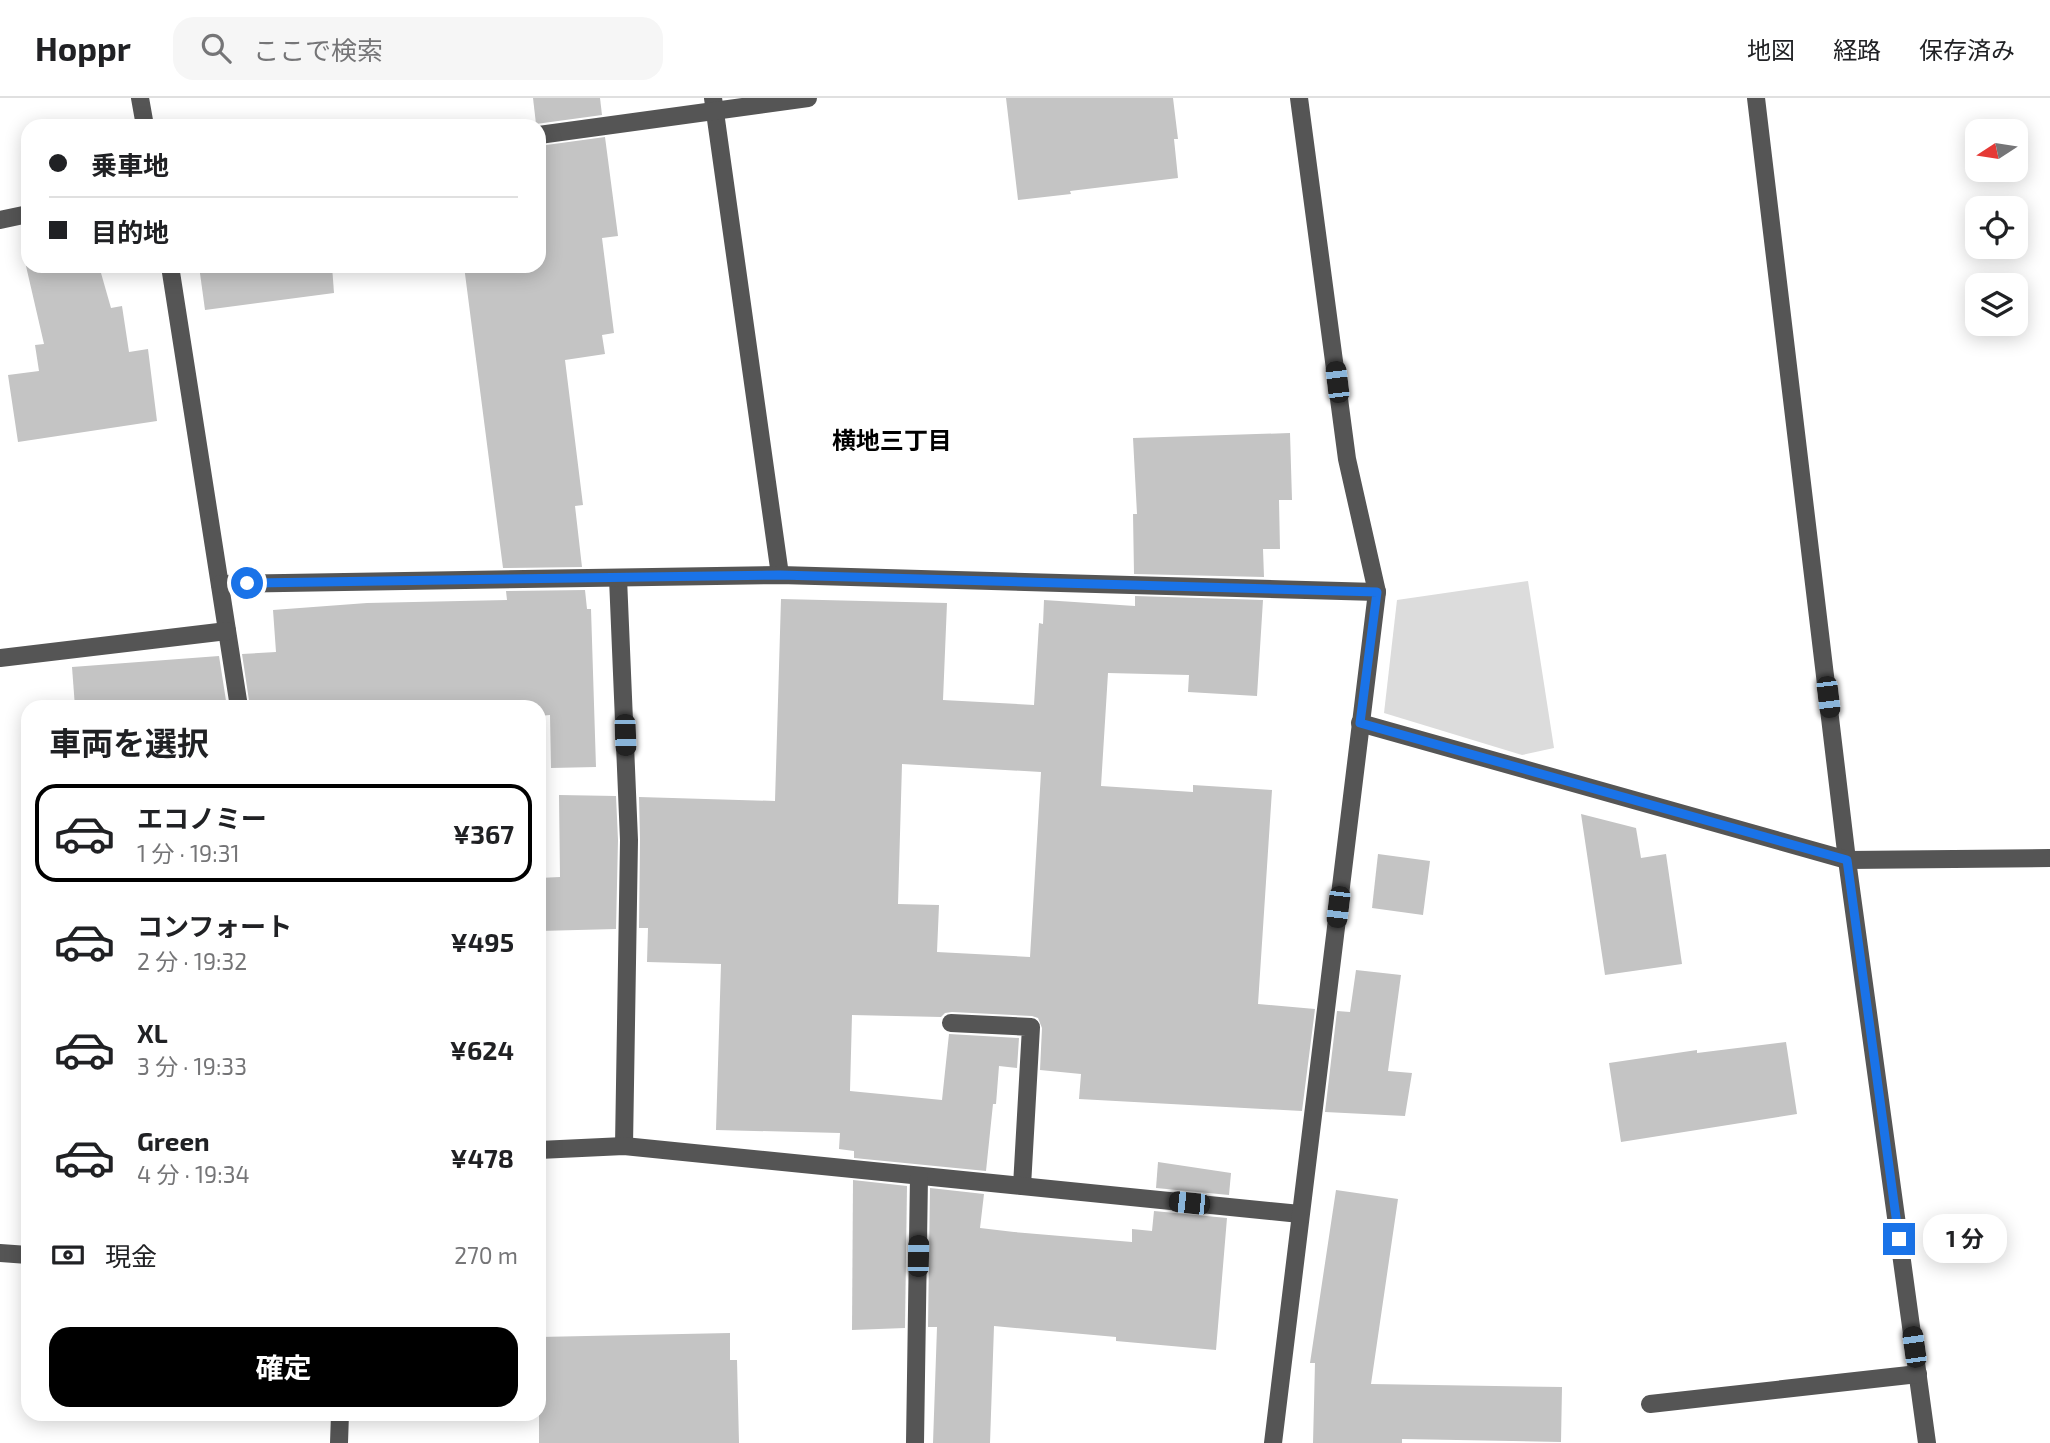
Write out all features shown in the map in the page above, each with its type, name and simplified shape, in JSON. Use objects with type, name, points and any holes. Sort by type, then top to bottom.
[{"type":"street","points":[[140,98],[144,119]]},
{"type":"street","points":[[546,134],[714,104],[808,98]]},
{"type":"street","points":[[1273,1443],[1377,592],[1347,459],[1299,98]]},
{"type":"street","points":[[1756,98],[1847,860],[1927,1443]]},
{"type":"street","points":[[714,104],[780,575]]},
{"type":"street","points":[[0,220],[21,216]]},
{"type":"street","points":[[171,273],[238,700]]},
{"type":"street","points":[[220,584],[780,575],[1377,592]]},
{"type":"street","points":[[618,578],[629,840],[624,1146]]},
{"type":"street","points":[[0,658],[227,631]]},
{"type":"street","points":[[1360,723],[1847,860],[2050,858]]},
{"type":"street","points":[[951,1023],[1031,1027],[1022,1186]]},
{"type":"street","points":[[546,1150],[624,1146],[1300,1214]]},
{"type":"street","points":[[915,1443],[919,1176]]},
{"type":"street","points":[[0,1253],[21,1254]]},
{"type":"street","points":[[1650,1404],[1918,1374]]},
{"type":"street","points":[[339,1443],[340,1421]]},
{"type":"shaded area","points":[[1528,581],[1554,748],[1522,755],[1384,713],[1397,600]]},
{"type":"building","points":[[533,98],[600,98],[602,115],[546,123],[546,119],[535,119]]},
{"type":"building","points":[[1006,98],[1173,98],[1178,139],[1174,139],[1178,178],[1018,200]]},
{"type":"building","points":[[605,137],[618,236],[602,238],[614,333],[602,335],[605,354],[565,360],[583,505],[575,506],[582,567],[503,568],[465,273],[546,273],[546,145]]},
{"type":"building","points":[[28,273],[101,273],[111,308],[122,306],[129,352],[148,349],[157,421],[18,442],[8,375],[39,371],[35,345],[44,344]]},
{"type":"building","points":[[200,273],[333,273],[334,293],[205,310]]},
{"type":"building","points":[[1290,433],[1292,500],[1279,500],[1280,549],[1263,549],[1264,577],[1134,574],[1133,514],[1137,514],[1133,438]]},
{"type":"building","points":[[585,590],[587,609],[591,609],[596,767],[551,768],[550,715],[546,715],[546,700],[249,700],[242,654],[276,652],[273,610],[367,603],[507,600],[506,591]]},
{"type":"building","points":[[1135,596],[1263,600],[1257,696],[1188,692],[1189,675],[1108,673],[1101,786],[1193,792],[1193,785],[1272,790],[1258,1004],[1315,1009],[1302,1111],[1079,1099],[1081,1074],[1040,1070],[1042,1028],[1038,1018],[1032,1016],[952,1012],[941,1017],[852,1015],[850,1091],[942,1100],[949,1034],[1019,1038],[1017,1068],[999,1066],[986,1171],[854,1158],[854,1151],[839,1149],[840,1133],[716,1130],[721,964],[647,962],[648,928],[639,928],[639,797],[775,801],[781,599],[947,603],[943,700],[1034,705],[1039,623],[1043,624],[1044,600],[1135,606]],"holes":[[[902,764],[1041,772],[1030,957],[937,952],[939,905],[898,904]]]},
{"type":"building","points":[[219,656],[226,700],[74,700],[72,667]]},
{"type":"building","points":[[559,795],[616,796],[616,929],[546,931],[546,878],[560,877]]},
{"type":"building","points":[[1581,814],[1636,828],[1641,858],[1666,854],[1682,964],[1605,975]]},
{"type":"building","points":[[1378,854],[1430,861],[1423,915],[1372,908]]},
{"type":"building","points":[[1356,970],[1401,975],[1388,1071],[1412,1073],[1405,1116],[1325,1112],[1337,1011],[1350,1012]]},
{"type":"building","points":[[1786,1042],[1797,1114],[1621,1142],[1609,1063],[1697,1050],[1697,1053]]},
{"type":"building","points":[[1158,1162],[1231,1173],[1229,1195],[1156,1188]]},
{"type":"building","points":[[853,1180],[907,1186],[905,1328],[852,1330]]},
{"type":"building","points":[[930,1188],[984,1194],[980,1228],[1014,1232],[1132,1242],[1132,1229],[1152,1231],[1154,1211],[1227,1218],[1216,1350],[1116,1341],[1116,1337],[994,1326],[990,1443],[933,1443],[937,1327],[928,1327]]},
{"type":"building","points":[[1336,1190],[1398,1199],[1371,1384],[1562,1387],[1561,1442],[1402,1439],[1402,1443],[1313,1443],[1315,1363],[1310,1363]]},
{"type":"building","points":[[730,1333],[730,1360],[737,1360],[739,1443],[539,1443],[539,1421],[546,1421],[546,1337]]},
{"type":"district","name":"横地三丁目","points":[[892,441]]},
{"type":"route","points":[[247,583],[780,575],[1377,592],[1360,723],[1847,860],[1899,1239]]}]
